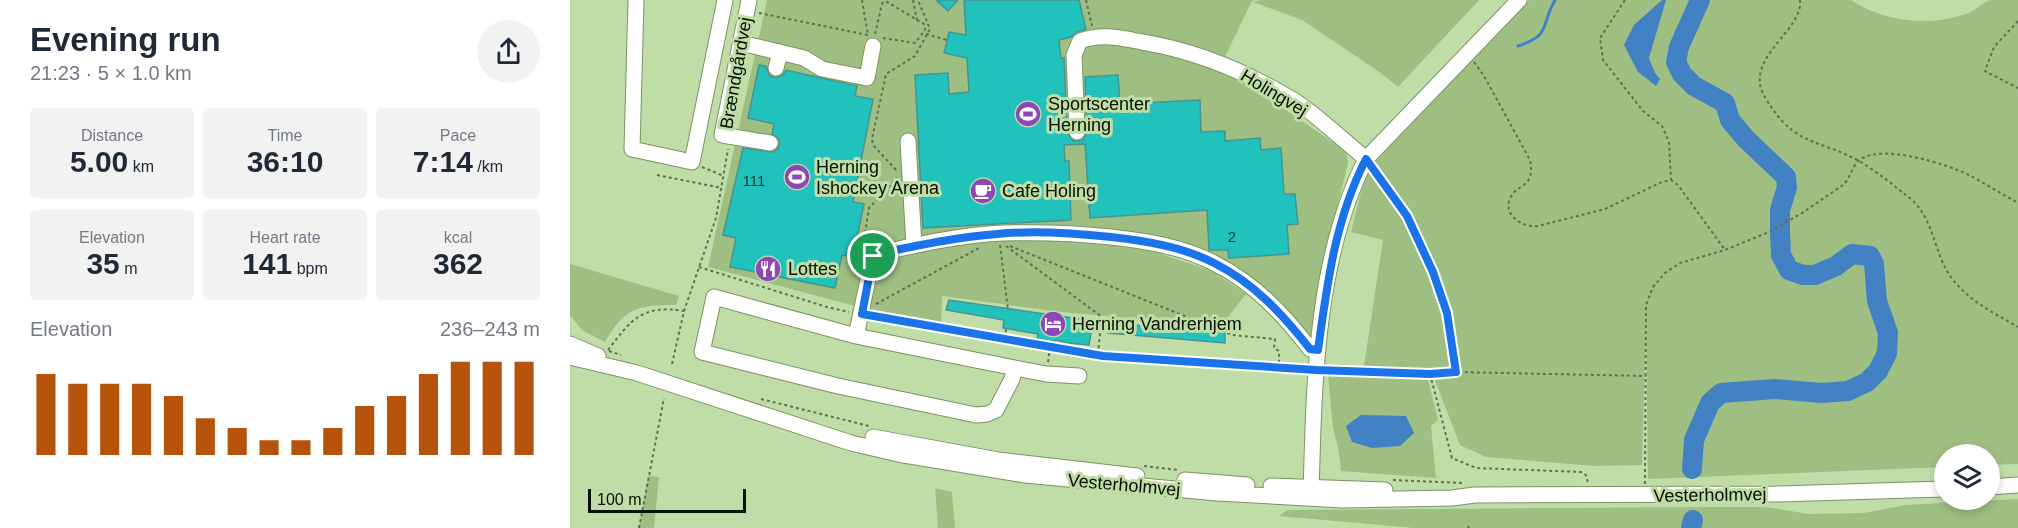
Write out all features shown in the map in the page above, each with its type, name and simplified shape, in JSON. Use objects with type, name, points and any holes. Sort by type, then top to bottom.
[{"type":"street","points":[[636,0],[632,149],[692,162],[725,0]]},
{"type":"street","points":[[1311,493],[1318,350],[1329,274],[1352,186],[1366,159],[1519,0]]},
{"type":"street","name":"Brændgårdvej","points":[[753,6],[741,42],[722,135],[770,143]]},
{"type":"street","points":[[718,36],[804,58],[822,69],[867,78],[872,39]]},
{"type":"street","points":[[1077,132],[1074,55],[1080,41],[1095,36]]},
{"type":"street","name":"Holingvej","points":[[1095,36],[1158,45],[1197,54],[1232,68],[1296,102],[1366,159]]},
{"type":"street","points":[[776,68],[780,52]]},
{"type":"street","points":[[703,109],[726,113]]},
{"type":"street","points":[[908,141],[914,246]]},
{"type":"street","points":[[856,336],[873,256],[914,246],[1000,233],[1048,233],[1138,240],[1178,248],[1216,264],[1247,284],[1275,307],[1310,349],[1318,350]]},
{"type":"street","points":[[1015,368],[1012,379],[996,410],[976,416],[838,386],[702,352],[714,297],[856,336],[1046,374],[1079,376]]},
{"type":"street","name":"Vesterholmvej","points":[[570,344],[637,373]]},
{"type":"street","name":"Vesterholmvej","points":[[570,357],[637,373],[851,443],[889,452],[1025,475],[1206,492],[1311,493],[1376,500],[1472,489],[1775,494],[1934,489]]},
{"type":"street","points":[[2000,486],[2018,485]]},
{"type":"path","points":[[862,0],[872,39]]},
{"type":"path","points":[[872,39],[883,0],[924,24],[925,34],[915,56],[886,74],[872,139],[873,145],[896,169],[898,177],[869,208],[861,253],[873,256]]},
{"type":"path","points":[[913,0],[917,20]]},
{"type":"path","points":[[753,6],[872,39],[915,43],[930,29],[918,0]]},
{"type":"path","points":[[1086,0],[1095,36]]},
{"type":"path","points":[[1625,0],[1600,38],[1603,60],[1643,111],[1662,126],[1669,142],[1671,180]]},
{"type":"path","points":[[1800,0],[1795,18],[1761,66],[1760,84],[1765,98],[1781,122],[1795,134],[1858,160],[1903,193],[1920,209],[1948,272],[1960,288],[1979,304],[2018,327]]},
{"type":"path","points":[[2018,21],[1994,47],[1985,71],[2018,88]]},
{"type":"path","points":[[925,34],[947,40]]},
{"type":"path","points":[[1468,54],[1484,76],[1530,160],[1531,169],[1528,181],[1510,198],[1509,206],[1518,222],[1527,227],[1538,226],[1605,209],[1671,180],[1678,185],[1725,250]]},
{"type":"path","points":[[672,364],[684,311],[716,218],[730,137]]},
{"type":"path","points":[[1645,484],[1646,305],[1653,287],[1665,273],[1680,263],[1725,250],[1769,232],[1802,213],[1849,180],[1858,160],[1872,153],[1893,154],[1931,162],[1967,174],[2018,203]]},
{"type":"path","points":[[1366,159],[1407,216],[1433,272],[1447,313],[1456,372]]},
{"type":"path","points":[[692,162],[724,176]]},
{"type":"path","points":[[657,175],[722,188]]},
{"type":"path","points":[[1000,242],[1008,309]]},
{"type":"path","points":[[1000,242],[1102,317],[1098,355]]},
{"type":"path","points":[[993,243],[1000,242],[1232,335],[1275,339],[1274,348],[1279,351],[1279,367]]},
{"type":"path","points":[[862,314],[867,309],[986,244]]},
{"type":"path","points":[[699,267],[827,307],[1098,355],[1316,370],[1430,374],[1456,372],[1646,376]]},
{"type":"path","points":[[630,358],[607,351],[635,318],[649,311],[664,309],[684,311]]},
{"type":"path","points":[[1005,339],[1006,329]]},
{"type":"path","points":[[1430,374],[1452,458],[1476,468],[1581,472],[1586,475],[1588,483]]},
{"type":"path","points":[[753,397],[874,427]]},
{"type":"path","points":[[639,528],[664,398]]},
{"type":"path","points":[[1136,465],[1183,471]]},
{"type":"path","points":[[1389,480],[1472,489]]},
{"type":"green space","points":[[767,0],[1254,0],[1219,69],[1252,87],[1346,151],[1348,163],[1320,280],[1312,340],[1271,295],[1247,276],[1211,253],[1177,241],[1130,232],[1063,226],[1030,226],[965,231],[867,246],[855,306],[708,267]]},
{"type":"green space","points":[[1260,0],[1479,0],[1398,87],[1302,20],[1253,2]]},
{"type":"green space","points":[[1529,0],[1851,0],[1892,18],[1921,21],[1966,14],[1990,0],[2018,0],[2018,464],[2000,465],[2000,444],[1934,444],[1934,467],[1648,479],[1646,326],[1642,465],[1595,466],[1486,457],[1460,445],[1431,370],[1364,366],[1383,240],[1351,232],[1366,172]]},
{"type":"green space","points":[[1003,240],[1086,241],[1155,252],[1212,271],[1246,294],[1221,326],[1060,312],[942,296],[941,324],[867,311],[884,260],[938,248]]},
{"type":"green space","points":[[570,264],[679,296],[676,305],[642,307],[634,310],[619,321],[605,342],[582,330],[570,315]]},
{"type":"green space","points":[[1328,375],[1428,379],[1438,420],[1431,426],[1436,478],[1341,471],[1333,428]]},
{"type":"green space","points":[[648,476],[659,477],[654,528],[639,528]]},
{"type":"green space","points":[[935,488],[952,492],[955,528],[938,528]]},
{"type":"green space","points":[[2018,499],[2018,528],[1414,528],[1279,516],[1287,510],[1697,507],[1766,507],[1809,514],[1864,513],[1905,505],[1934,503],[1934,510],[2000,510],[2000,500]]},
{"type":"water","points":[[1662,0],[1666,0],[1649,58],[1660,79],[1656,86],[1638,72],[1624,45],[1634,25]]},
{"type":"water","points":[[1361,415],[1406,416],[1414,433],[1400,446],[1372,448],[1352,442],[1346,426]]},
{"type":"building","points":[[936,0],[958,0],[948,11]]},
{"type":"building","name":"Sportscenter Herning","points":[[964,0],[1079,0],[1086,29],[1059,40],[1061,58],[1064,58],[1067,132],[1073,141],[1083,140],[1087,132],[1085,77],[1118,75],[1120,104],[1200,100],[1201,132],[1225,131],[1225,141],[1260,138],[1261,150],[1281,148],[1284,194],[1295,194],[1298,224],[1287,225],[1289,254],[1229,258],[1228,250],[1209,250],[1207,210],[1090,218],[1085,144],[1064,145],[1065,161],[1069,161],[1071,220],[923,228],[915,75],[948,73],[949,94],[969,92],[967,58],[944,53],[949,32],[966,35]]},
{"type":"building","name":"Herning Ishockey Arena","points":[[759,65],[766,66],[769,75],[774,78],[783,75],[786,70],[857,86],[855,96],[873,99],[853,202],[864,204],[853,257],[842,255],[835,288],[730,267],[736,238],[723,235],[743,148],[773,152],[780,144],[779,139],[772,134],[774,124],[748,118]]},
{"type":"building","points":[[949,300],[1093,321],[1089,345],[1055,340],[1054,343],[1037,339],[1038,334],[1003,328],[1004,320],[946,310]]},
{"type":"building","points":[[1109,323],[1225,332],[1225,343],[1108,333]]},
{"type":"waterway","points":[[1518,46],[1529,42],[1541,33],[1555,0]]},
{"type":"waterway","points":[[1692,469],[1694,440],[1710,403],[1721,393],[1775,389],[1821,393],[1848,391],[1867,382],[1878,371],[1887,353],[1888,333],[1877,301],[1874,264],[1870,256],[1852,254],[1836,266],[1815,275],[1803,275],[1789,270],[1781,255],[1780,233],[1780,210],[1787,187],[1786,177],[1746,139],[1730,120],[1725,103],[1694,86],[1682,74],[1676,62],[1679,47],[1700,0]]},
{"type":"waterway","points":[[1691,528],[1693,520]]},
{"type":"place","name":"Sportscenter Herning","points":[[1028,114]]},
{"type":"place","name":"Herning Ishockey Arena","points":[[797,177]]},
{"type":"place","name":"Cafe Holing","points":[[983,191]]},
{"type":"place","name":"Lottes","points":[[768,269]]},
{"type":"place","name":"Herning Vandrerhjem","points":[[1053,324]]},
{"type":"route","points":[[1366,159],[1407,216],[1433,272],[1447,313],[1456,372],[1430,374],[1316,370],[1103,356],[862,314],[873,256],[935,241],[1000,233],[1083,234],[1138,240],[1178,248],[1216,264],[1247,284],[1275,307],[1310,349],[1318,350],[1329,274],[1340,226],[1352,186],[1366,159]]}]
